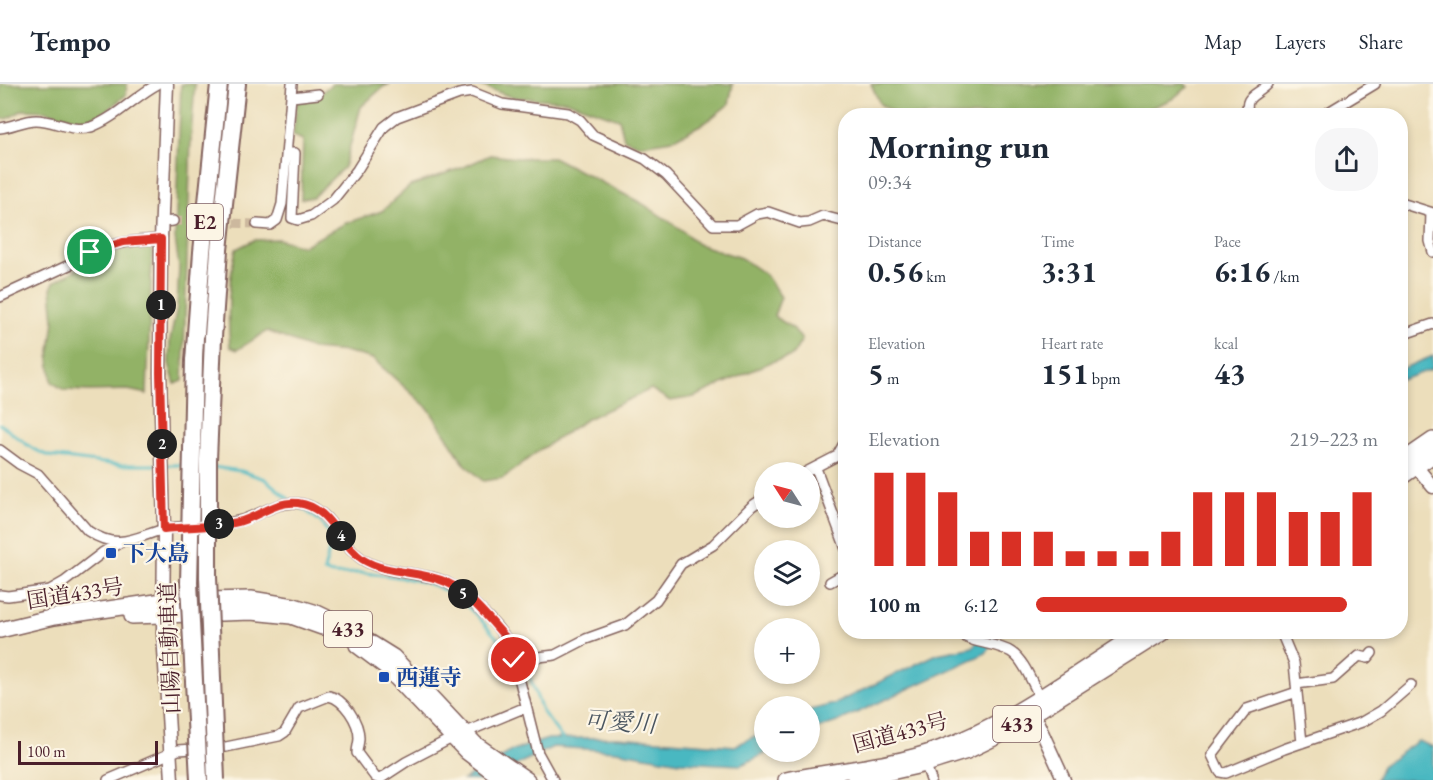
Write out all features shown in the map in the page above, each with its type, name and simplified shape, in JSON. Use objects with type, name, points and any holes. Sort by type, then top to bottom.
[{"type":"highway","points":[[202,252],[207,84]]},
{"type":"highway","name":"山陽自動車道","points":[[199,780],[189,583],[194,361],[202,252],[219,84]]},
{"type":"highway","name":"山陽自動車道","points":[[216,780],[208,577],[208,460],[219,250],[228,154],[238,84]]},
{"type":"highway","points":[[1409,462],[1433,440]]},
{"type":"highway","points":[[1409,462],[1433,456]]},
{"type":"highway","name":"国道433号","points":[[0,631],[54,618],[251,599],[294,606],[317,613],[359,635],[393,657],[457,735],[506,776],[527,780]]},
{"type":"highway","name":"国道433号","points":[[786,780],[888,763],[937,750],[1014,713],[1130,639]]},
{"type":"highway","name":"国道433号","points":[[855,780],[926,764],[967,750],[1032,720],[1153,639]]},
{"type":"street","points":[[0,128],[29,120],[40,120],[64,128],[88,128],[103,122],[158,84]]},
{"type":"street","points":[[167,84],[168,221],[161,239],[160,373],[164,529],[163,607],[172,780]]},
{"type":"street","points":[[257,224],[270,225],[277,220],[282,204],[292,84]]},
{"type":"street","points":[[1247,108],[1250,97],[1268,84]]},
{"type":"street","points":[[1335,108],[1375,84]]},
{"type":"street","points":[[286,153],[295,153],[292,218],[298,220],[311,216],[333,200],[357,170],[384,127],[408,113],[459,94],[472,92],[502,104],[568,113],[580,120],[593,135],[645,159],[666,175],[713,225],[737,225],[757,214],[768,213],[800,223],[823,216],[838,220]]},
{"type":"street","points":[[292,97],[318,94]]},
{"type":"street","points":[[1408,205],[1432,213],[1430,241],[1433,252]]},
{"type":"street","points":[[0,297],[80,260],[90,252],[123,242],[161,239]]},
{"type":"street","points":[[1408,333],[1433,324]]},
{"type":"street","points":[[0,450],[43,478],[88,531],[119,543]]},
{"type":"street","points":[[820,466],[838,454]]},
{"type":"street","points":[[1409,462],[1433,487]]},
{"type":"street","points":[[820,479],[838,527]]},
{"type":"street","points":[[0,595],[50,590],[64,582],[102,552],[119,543],[164,529],[237,522],[288,503],[311,506],[324,514],[349,547],[363,560],[381,567],[438,579],[453,585],[506,638],[511,646],[539,755],[553,780]]},
{"type":"street","points":[[514,660],[555,655],[586,639],[625,625],[656,600],[681,564],[713,545],[754,505]]},
{"type":"street","points":[[830,582],[838,578]]},
{"type":"street","points":[[971,639],[1011,652],[1017,657],[1040,697],[1035,705],[1032,720],[1064,780]]},
{"type":"street","points":[[1284,639],[1293,659],[1302,743]]},
{"type":"street","points":[[1372,653],[1368,658],[1359,656],[1333,680],[1297,688],[1247,709],[1212,757],[1218,770],[1226,773],[1352,726],[1372,717],[1411,685]]},
{"type":"street","points":[[108,780],[181,750],[226,747],[279,735],[285,732],[298,708],[329,696],[339,701],[353,718],[359,736],[357,753],[375,777],[381,779],[406,762],[457,735],[526,707]]},
{"type":"green space","points":[[0,84],[127,84],[126,95],[102,114],[82,121],[46,111],[23,110],[7,119],[0,119]]},
{"type":"green space","points":[[181,84],[195,84],[191,137],[183,381],[175,384],[169,363],[170,340],[177,307],[179,267],[175,238]]},
{"type":"green space","points":[[332,84],[390,84],[383,87],[361,107],[344,167],[313,197],[301,199],[303,140],[293,136],[297,101],[316,97]]},
{"type":"green space","points":[[477,84],[733,84],[729,104],[706,122],[672,140],[640,145],[624,139],[619,119],[567,101],[511,97]]},
{"type":"green space","points":[[871,84],[1185,84],[1188,87],[1172,99],[1151,108],[886,108],[880,104]]},
{"type":"green space","points":[[490,155],[555,158],[643,204],[682,230],[698,244],[741,258],[766,275],[781,297],[774,316],[794,329],[802,340],[792,356],[771,362],[694,397],[670,401],[651,389],[587,419],[541,449],[503,478],[483,481],[463,462],[429,409],[373,359],[348,352],[312,349],[267,331],[237,350],[230,347],[229,298],[236,249],[254,240],[278,239],[303,246],[346,223],[382,211],[410,186]]},
{"type":"green space","points":[[151,247],[147,394],[128,390],[64,390],[52,382],[49,359],[54,320],[51,289],[54,282],[94,260],[124,249]]},
{"type":"water","points":[[1433,356],[1433,369],[1408,378],[1408,366]]},
{"type":"water","points":[[979,639],[995,639],[986,653],[837,722],[820,728],[820,708],[834,704],[937,654],[973,647]]},
{"type":"water","points":[[754,736],[754,759],[741,765],[680,762],[616,751],[553,747],[492,780],[463,780],[511,751],[548,739],[617,737],[735,746]]},
{"type":"water","points":[[1418,741],[1433,747],[1433,780],[1376,780],[1382,766]]},
{"type":"waterway","points":[[0,424],[33,449],[49,456],[119,465],[159,465]]},
{"type":"waterway","points":[[165,465],[186,465]]},
{"type":"waterway","points":[[213,467],[241,471],[265,479],[290,500]]},
{"type":"waterway","points":[[301,507],[320,521],[332,538],[324,571],[333,574],[359,573],[392,576],[438,587],[449,592],[468,607],[510,653]]},
{"type":"waterway","points":[[518,662],[528,672],[542,711],[564,741]]},
{"type":"tunnel","points":[[173,221],[206,222]]},
{"type":"tunnel","points":[[220,223],[257,224]]},
{"type":"place","name":"下大島","points":[[111,553]]},
{"type":"place","name":"西蓮寺","points":[[384,677]]},
{"type":"route","points":[[90,252],[123,242],[161,239],[160,373],[164,529],[237,522],[280,504],[296,503],[311,506],[324,514],[349,547],[363,560],[381,567],[446,581],[453,585],[506,638],[511,646],[514,660]]},
{"type":"water label","name":"可愛川","points":[[620,722]]}]
